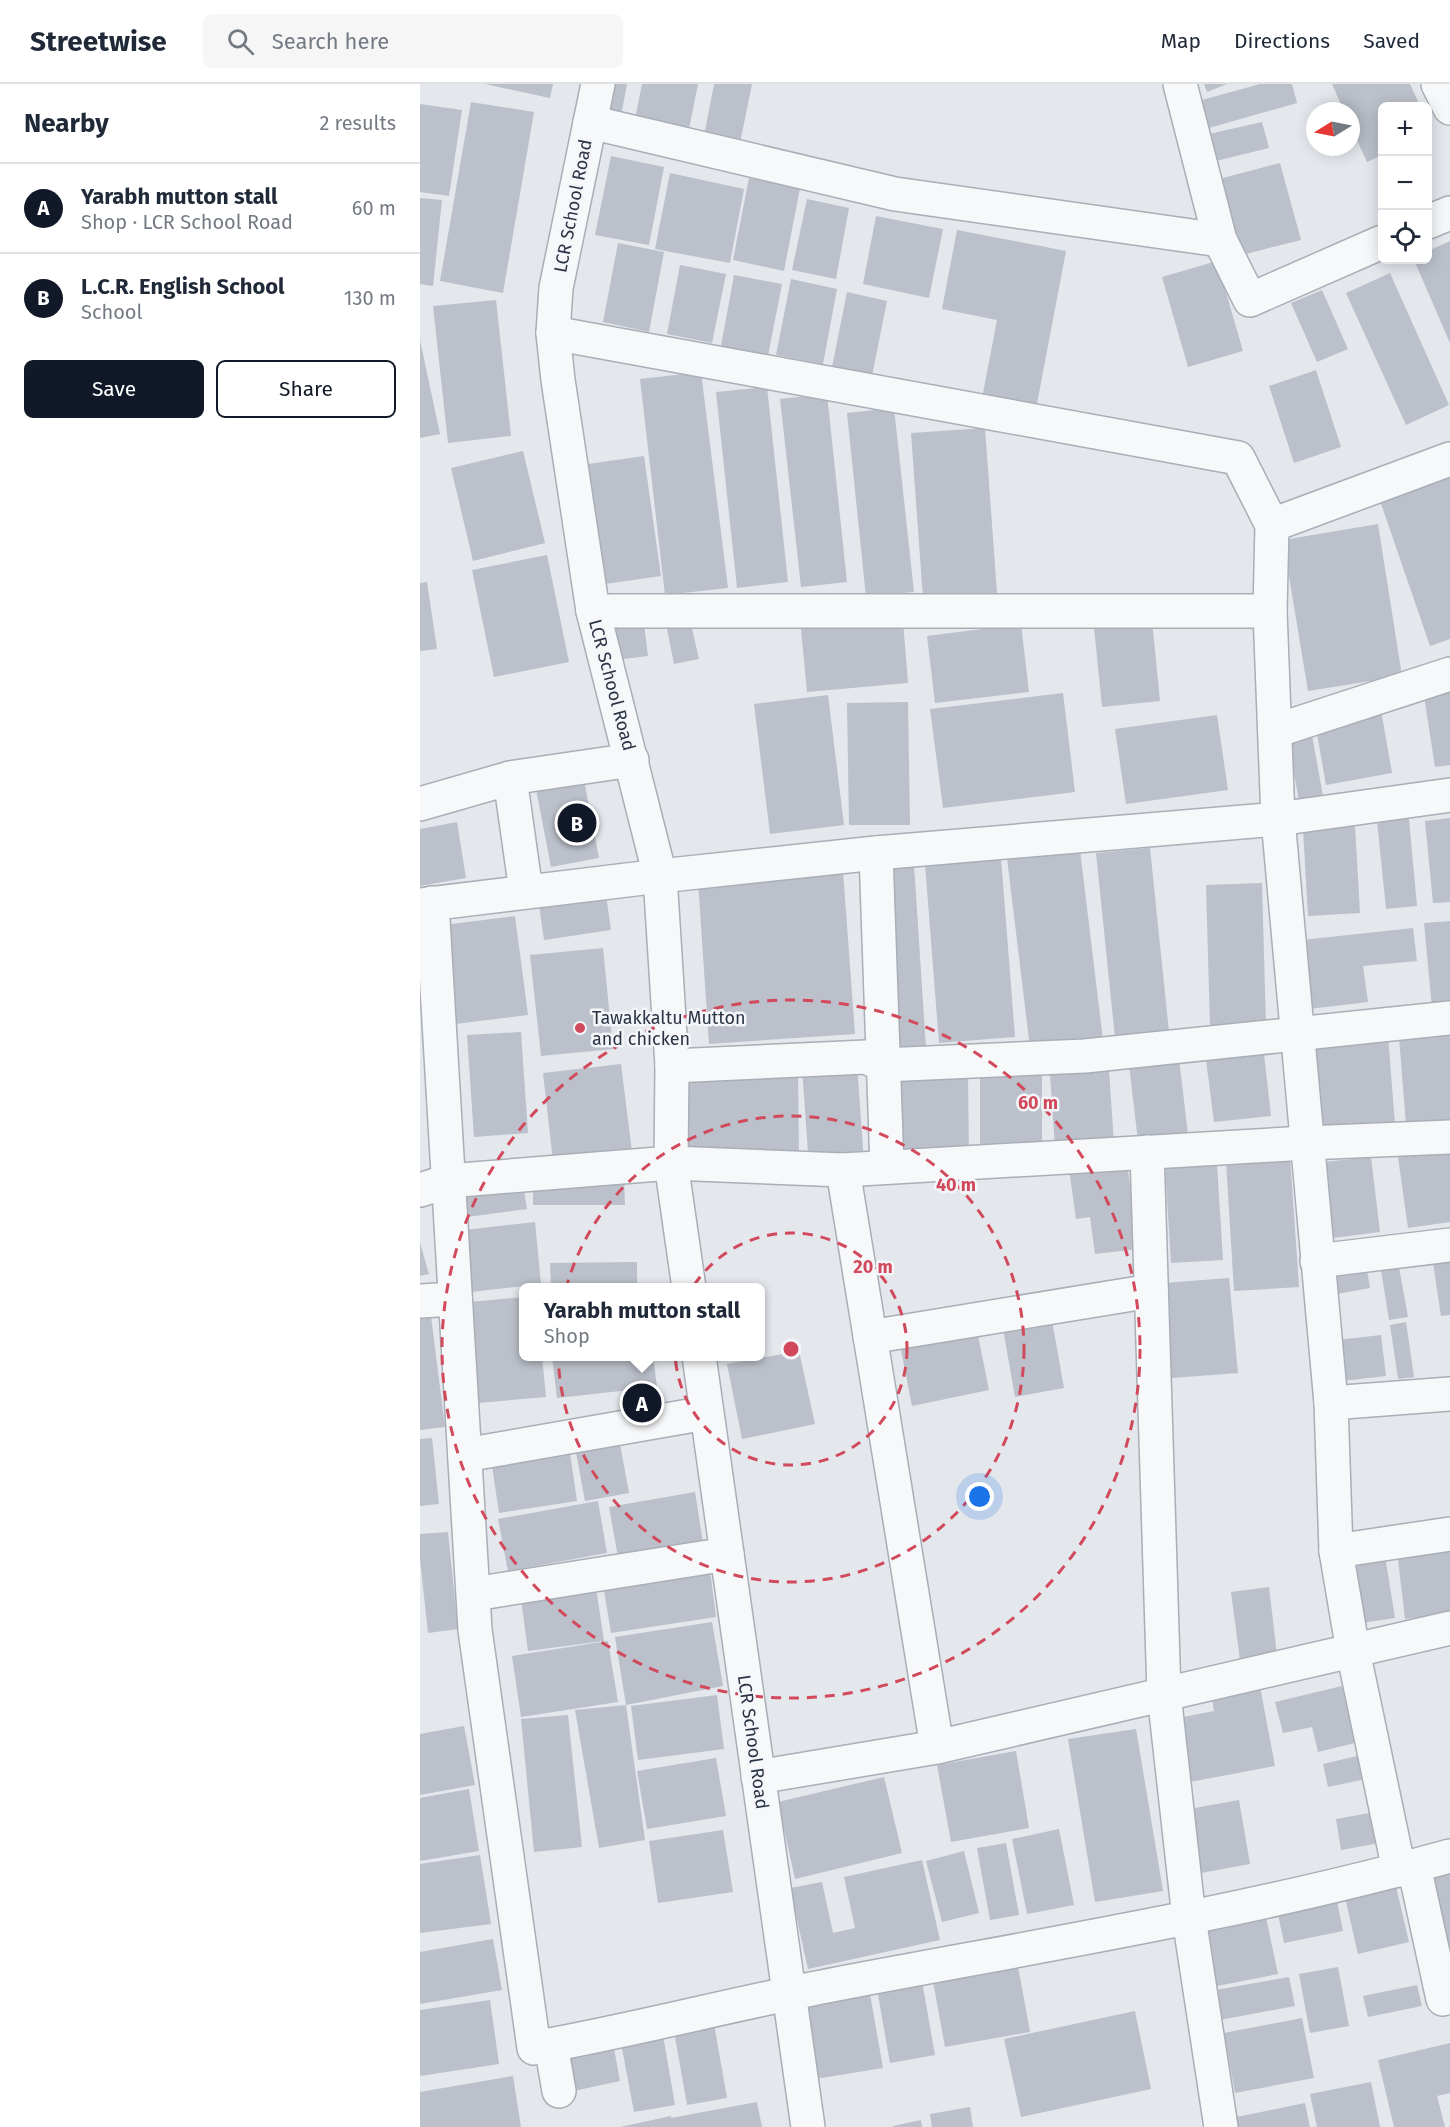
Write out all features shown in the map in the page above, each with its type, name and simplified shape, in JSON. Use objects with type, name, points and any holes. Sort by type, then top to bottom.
[{"type":"street","name":"LCR School Road","points":[[598,84],[556,288],[553,333],[593,610],[660,876],[672,1066],[671,1163],[688,1283]]},
{"type":"street","points":[[1180,84],[1220,240],[1250,300],[1378,244]]},
{"type":"street","points":[[1438,84],[1450,108]]},
{"type":"street","points":[[590,122],[895,194],[1220,240]]},
{"type":"street","points":[[1432,220],[1450,213]]},
{"type":"street","points":[[553,333],[1238,458],[1272,525],[1270,611],[1278,819],[1331,1403],[1336,1551],[1353,1651],[1406,1868],[1443,1999]]},
{"type":"street","points":[[1272,525],[1450,459]]},
{"type":"street","points":[[593,610],[1270,611]]},
{"type":"street","points":[[1275,731],[1450,674]]},
{"type":"street","points":[[420,804],[510,778],[632,760]]},
{"type":"street","points":[[510,778],[526,891]]},
{"type":"street","points":[[1450,795],[1278,819],[876,853],[426,904],[434,1185],[455,1299],[476,1630],[534,2048],[789,1993],[1189,1917],[1450,1856]]},
{"type":"street","points":[[876,853],[886,1167]]},
{"type":"street","points":[[672,1066],[866,1057],[883,1065],[1085,1056],[1450,1018]]},
{"type":"street","points":[[434,1185],[671,1163],[843,1170],[1306,1143],[1450,1137]]},
{"type":"street","points":[[1147,1152],[1164,1694],[1189,1917],[1221,2127]]},
{"type":"street","points":[[843,1170],[937,1747]]},
{"type":"street","points":[[1317,1261],[1450,1245]]},
{"type":"street","points":[[870,1337],[1151,1291]]},
{"type":"street","points":[[420,1300],[455,1299]]},
{"type":"street","name":"LCR School Road","points":[[700,1361],[808,2127]]},
{"type":"street","points":[[1331,1403],[1450,1394]]},
{"type":"street","points":[[465,1455],[706,1413]]},
{"type":"street","points":[[1336,1551],[1450,1534]]},
{"type":"street","points":[[474,1594],[727,1554]]},
{"type":"street","points":[[758,1777],[937,1747],[1450,1628]]},
{"type":"street","points":[[551,2045],[559,2091]]},
{"type":"building","points":[[485,84],[553,84],[550,98]]},
{"type":"building","points":[[605,84],[627,84],[621,116],[600,112]]},
{"type":"building","points":[[642,84],[698,84],[689,129],[635,119]]},
{"type":"building","points":[[714,84],[752,84],[740,143],[704,136]]},
{"type":"building","points":[[1204,84],[1227,84],[1207,92]]},
{"type":"building","points":[[1260,84],[1292,84],[1297,103],[1209,128],[1202,100]]},
{"type":"building","points":[[1332,84],[1410,84],[1418,102],[1378,102],[1378,157],[1367,162],[1360,147],[1360,102],[1340,102]]},
{"type":"building","points":[[471,102],[534,112],[503,293],[440,281]]},
{"type":"building","points":[[420,104],[462,110],[449,196],[420,192]]},
{"type":"building","points":[[1262,122],[1269,148],[1216,161],[1209,134]]},
{"type":"building","points":[[611,156],[664,167],[649,245],[595,235]]},
{"type":"building","points":[[1280,163],[1301,240],[1238,256],[1219,179]]},
{"type":"building","points":[[670,173],[744,189],[730,263],[655,249]]},
{"type":"building","points":[[749,178],[800,188],[784,271],[733,260]]},
{"type":"building","points":[[420,198],[442,200],[433,286],[420,284]]},
{"type":"building","points":[[807,199],[849,208],[836,279],[792,270]]},
{"type":"building","points":[[876,216],[943,229],[929,298],[863,284]]},
{"type":"building","points":[[957,230],[1066,251],[1036,409],[982,398],[997,320],[942,309]]},
{"type":"building","points":[[1450,241],[1450,343],[1416,264],[1432,264],[1432,249]]},
{"type":"building","points":[[618,243],[664,252],[649,332],[603,322]]},
{"type":"building","points":[[1217,261],[1243,351],[1188,367],[1162,277]]},
{"type":"building","points":[[680,265],[726,274],[712,343],[667,334]]},
{"type":"building","points":[[1390,273],[1449,405],[1406,425],[1346,293]]},
{"type":"building","points":[[734,275],[782,284],[768,356],[721,346]]},
{"type":"building","points":[[791,279],[837,289],[823,364],[776,355]]},
{"type":"building","points":[[1322,290],[1348,349],[1317,362],[1291,303]]},
{"type":"building","points":[[847,292],[887,301],[872,376],[832,367]]},
{"type":"building","points":[[496,300],[511,436],[448,443],[433,306]]},
{"type":"building","points":[[420,340],[440,434],[420,438]]},
{"type":"building","points":[[1316,370],[1341,447],[1294,463],[1269,386]]},
{"type":"building","points":[[701,372],[728,588],[665,595],[640,379]]},
{"type":"building","points":[[767,387],[788,582],[737,588],[716,392]]},
{"type":"building","points":[[827,394],[847,582],[801,587],[780,399]]},
{"type":"building","points":[[894,408],[914,592],[866,597],[847,413]]},
{"type":"building","points":[[985,428],[997,593],[923,598],[911,433]]},
{"type":"building","points":[[523,451],[545,543],[473,561],[451,468]]},
{"type":"building","points":[[644,456],[661,576],[605,584],[588,464]]},
{"type":"building","points":[[1450,463],[1450,639],[1430,646],[1376,489]]},
{"type":"building","points":[[1378,524],[1402,676],[1308,691],[1283,540]]},
{"type":"building","points":[[547,555],[569,662],[494,677],[472,570]]},
{"type":"building","points":[[427,582],[437,649],[420,651],[420,583]]},
{"type":"building","points":[[1151,611],[1160,701],[1102,707],[1093,617]]},
{"type":"building","points":[[643,616],[648,656],[608,661],[603,622]]},
{"type":"building","points":[[903,621],[908,683],[807,692],[801,629]]},
{"type":"building","points":[[691,624],[699,659],[674,664],[667,629]]},
{"type":"building","points":[[1021,624],[1029,692],[935,703],[927,636]]},
{"type":"building","points":[[1450,679],[1450,765],[1435,767],[1422,683]]},
{"type":"building","points":[[1063,693],[1075,792],[943,808],[930,709]]},
{"type":"building","points":[[828,695],[844,825],[770,834],[754,704]]},
{"type":"building","points":[[908,702],[910,825],[849,825],[847,703]]},
{"type":"building","points":[[1381,710],[1392,773],[1326,785],[1315,722]]},
{"type":"building","points":[[1217,715],[1228,790],[1126,804],[1115,729]]},
{"type":"building","points":[[1311,730],[1323,796],[1299,801],[1287,734]]},
{"type":"building","points":[[583,775],[599,858],[551,867],[535,784]]},
{"type":"building","points":[[1408,808],[1417,906],[1386,909],[1376,811]]},
{"type":"building","points":[[1450,818],[1450,902],[1433,903],[1425,821]]},
{"type":"building","points":[[457,822],[466,878],[420,886],[420,829]]},
{"type":"building","points":[[1355,826],[1360,913],[1308,916],[1303,829]]},
{"type":"building","points":[[1150,848],[1169,1032],[1115,1038],[1096,853]]},
{"type":"building","points":[[1080,850],[1103,1040],[1030,1048],[1007,858]]},
{"type":"building","points":[[1001,858],[1015,1037],[939,1043],[925,864]]},
{"type":"building","points":[[914,865],[926,1048],[894,1048],[885,871]]},
{"type":"building","points":[[843,871],[855,1034],[709,1044],[698,881]]},
{"type":"building","points":[[1262,883],[1266,1025],[1210,1026],[1206,885]]},
{"type":"building","points":[[606,895],[611,930],[544,940],[539,905]]},
{"type":"building","points":[[515,916],[528,1015],[455,1024],[443,925]]},
{"type":"building","points":[[1450,921],[1450,1007],[1432,1008],[1424,923]]},
{"type":"building","points":[[1413,928],[1417,961],[1363,966],[1368,1002],[1309,1009],[1302,940]]},
{"type":"building","points":[[603,948],[613,1049],[541,1056],[530,955]]},
{"type":"building","points":[[521,1032],[528,1133],[474,1137],[467,1035]]},
{"type":"building","points":[[1450,1032],[1450,1121],[1406,1125],[1399,1037]]},
{"type":"building","points":[[1388,1035],[1395,1125],[1317,1131],[1310,1040]]},
{"type":"building","points":[[1263,1045],[1271,1116],[1214,1122],[1205,1052]]},
{"type":"building","points":[[1179,1058],[1188,1135],[1138,1141],[1129,1064]]},
{"type":"building","points":[[621,1064],[632,1152],[553,1161],[543,1073]]},
{"type":"building","points":[[857,1064],[864,1162],[809,1166],[802,1068]]},
{"type":"building","points":[[1109,1070],[1114,1144],[1055,1148],[1050,1074]]},
{"type":"building","points":[[893,1073],[968,1073],[969,1162],[898,1158]]},
{"type":"building","points":[[980,1073],[1042,1073],[1042,1150],[980,1149]]},
{"type":"building","points":[[798,1074],[799,1157],[678,1159],[677,1075]]},
{"type":"building","points":[[1450,1143],[1450,1222],[1408,1228],[1397,1150]]},
{"type":"building","points":[[1290,1157],[1299,1287],[1234,1291],[1226,1161]]},
{"type":"building","points":[[1371,1157],[1380,1232],[1333,1238],[1324,1162]]},
{"type":"building","points":[[1127,1162],[1138,1249],[1095,1254],[1090,1217],[1076,1219],[1069,1169]]},
{"type":"building","points":[[1217,1164],[1223,1260],[1171,1263],[1165,1167]]},
{"type":"building","points":[[624,1177],[625,1205],[533,1205],[533,1178]]},
{"type":"building","points":[[523,1183],[527,1209],[460,1218],[457,1191]]},
{"type":"building","points":[[535,1222],[541,1283],[519,1283],[519,1287],[471,1292],[464,1230]]},
{"type":"building","points":[[420,1243],[429,1274],[420,1276]]},
{"type":"building","points":[[1450,1260],[1450,1315],[1441,1316],[1433,1263]]},
{"type":"building","points":[[637,1262],[637,1283],[551,1283],[550,1263]]},
{"type":"building","points":[[1399,1267],[1408,1317],[1389,1320],[1381,1270]]},
{"type":"building","points":[[1367,1270],[1370,1288],[1337,1294],[1334,1276]]},
{"type":"building","points":[[1229,1278],[1238,1373],[1172,1378],[1164,1283]]},
{"type":"building","points":[[519,1297],[519,1361],[542,1361],[546,1397],[478,1403],[469,1302]]},
{"type":"building","points":[[1051,1315],[1064,1388],[1015,1397],[1002,1323]]},
{"type":"building","points":[[431,1316],[445,1427],[420,1430],[420,1317]]},
{"type":"building","points":[[1406,1322],[1414,1377],[1398,1379],[1390,1325]]},
{"type":"building","points":[[977,1330],[989,1390],[912,1406],[900,1345]]},
{"type":"building","points":[[1381,1335],[1386,1376],[1342,1381],[1337,1340]]},
{"type":"building","points":[[799,1351],[815,1424],[742,1439],[727,1364],[765,1361],[765,1357]]},
{"type":"building","points":[[553,1361],[654,1361],[657,1387],[557,1398]]},
{"type":"building","points":[[618,1433],[629,1493],[585,1501],[574,1442]]},
{"type":"building","points":[[432,1438],[439,1504],[420,1506],[420,1439]]},
{"type":"building","points":[[569,1446],[577,1501],[499,1513],[491,1459]]},
{"type":"building","points":[[695,1492],[703,1543],[618,1557],[609,1507]]},
{"type":"building","points":[[598,1501],[607,1553],[508,1571],[498,1519]]},
{"type":"building","points":[[448,1532],[458,1629],[428,1633],[420,1559],[420,1534]]},
{"type":"building","points":[[1450,1544],[1450,1613],[1405,1619],[1397,1551]]},
{"type":"building","points":[[1385,1556],[1395,1618],[1355,1624],[1345,1563]]},
{"type":"building","points":[[709,1562],[716,1617],[611,1633],[602,1578]]},
{"type":"building","points":[[595,1581],[604,1641],[528,1651],[520,1592]]},
{"type":"building","points":[[1269,1587],[1277,1655],[1240,1660],[1231,1592]]},
{"type":"building","points":[[712,1622],[723,1686],[626,1705],[615,1637]]},
{"type":"building","points":[[608,1641],[618,1702],[521,1717],[512,1656]]},
{"type":"building","points":[[1259,1681],[1275,1766],[1190,1782],[1178,1718],[1214,1711],[1211,1691]]},
{"type":"building","points":[[1342,1686],[1355,1743],[1318,1752],[1312,1727],[1283,1733],[1275,1702]]},
{"type":"building","points":[[717,1695],[724,1749],[638,1760],[631,1706]]},
{"type":"building","points":[[626,1705],[645,1840],[599,1848],[575,1710]]},
{"type":"building","points":[[568,1715],[582,1847],[534,1852],[521,1719]]},
{"type":"building","points":[[464,1726],[475,1785],[420,1795],[420,1734]]},
{"type":"building","points":[[1136,1729],[1163,1891],[1095,1902],[1068,1739]]},
{"type":"building","points":[[1016,1751],[1029,1828],[951,1842],[937,1765]]},
{"type":"building","points":[[1361,1755],[1366,1779],[1328,1787],[1323,1764]]},
{"type":"building","points":[[716,1758],[726,1816],[647,1829],[637,1771]]},
{"type":"building","points":[[884,1777],[902,1853],[795,1879],[778,1802]]},
{"type":"building","points":[[469,1789],[479,1851],[420,1861],[420,1798]]},
{"type":"building","points":[[1239,1800],[1250,1864],[1190,1875],[1189,1809]]},
{"type":"building","points":[[1375,1812],[1380,1843],[1341,1850],[1336,1819]]},
{"type":"building","points":[[1059,1829],[1074,1905],[1027,1914],[1012,1839]]},
{"type":"building","points":[[723,1830],[733,1892],[658,1903],[649,1841]]},
{"type":"building","points":[[1006,1843],[1019,1915],[990,1920],[977,1848]]},
{"type":"building","points":[[964,1851],[979,1913],[942,1922],[926,1861]]},
{"type":"building","points":[[480,1855],[491,1924],[420,1933],[420,1864]]},
{"type":"building","points":[[922,1860],[940,1940],[808,1969],[790,1888],[822,1882],[833,1933],[855,1928],[844,1877]]},
{"type":"building","points":[[1450,1875],[1450,1972],[1422,1880]]},
{"type":"building","points":[[1395,1882],[1409,1942],[1358,1954],[1344,1893]]},
{"type":"building","points":[[1336,1896],[1343,1931],[1284,1943],[1277,1909]]},
{"type":"building","points":[[1266,1917],[1278,1974],[1212,1987],[1201,1931]]},
{"type":"building","points":[[493,1939],[502,1990],[420,2004],[420,1952]]},
{"type":"building","points":[[1017,1961],[1030,2032],[945,2047],[932,1976]]},
{"type":"building","points":[[1338,1967],[1349,2026],[1310,2033],[1299,1974]]},
{"type":"building","points":[[1289,1977],[1295,2006],[1209,2022],[1204,1992]]},
{"type":"building","points":[[922,1981],[935,2055],[890,2063],[877,1989]]},
{"type":"building","points":[[1417,1985],[1422,2006],[1368,2017],[1363,1996]]},
{"type":"building","points":[[870,1994],[883,2068],[815,2079],[802,2005]]},
{"type":"building","points":[[490,2000],[499,2064],[420,2076],[420,2010]]},
{"type":"building","points":[[1135,2011],[1151,2089],[1021,2117],[1004,2039]]},
{"type":"building","points":[[1302,2018],[1314,2078],[1235,2093],[1224,2033]]},
{"type":"building","points":[[714,2024],[727,2098],[687,2105],[674,2031]]},
{"type":"building","points":[[663,2035],[675,2105],[634,2112],[621,2043]]},
{"type":"building","points":[[1450,2043],[1450,2093],[1437,2096],[1445,2127],[1394,2127],[1378,2060]]},
{"type":"building","points":[[614,2048],[620,2081],[569,2092],[561,2058]]},
{"type":"building","points":[[513,2076],[521,2127],[420,2127],[420,2092]]},
{"type":"building","points":[[1371,2082],[1380,2127],[1317,2127],[1310,2094]]},
{"type":"building","points":[[757,2102],[762,2127],[620,2127],[671,2116],[671,2118]]},
{"type":"building","points":[[1305,2103],[1310,2127],[1229,2127],[1227,2119]]},
{"type":"building","points":[[970,2107],[973,2127],[932,2127],[930,2114]]},
{"type":"building","points":[[921,2120],[922,2127],[893,2127],[893,2126]]},
{"type":"place","name":"L.C.R. English School","points":[[577,823]]},
{"type":"place","name":"Tawakkaltu Mutton and chicken","points":[[580,1028]]},
{"type":"place","name":"Yarabh mutton stall","points":[[642,1403]]}]
